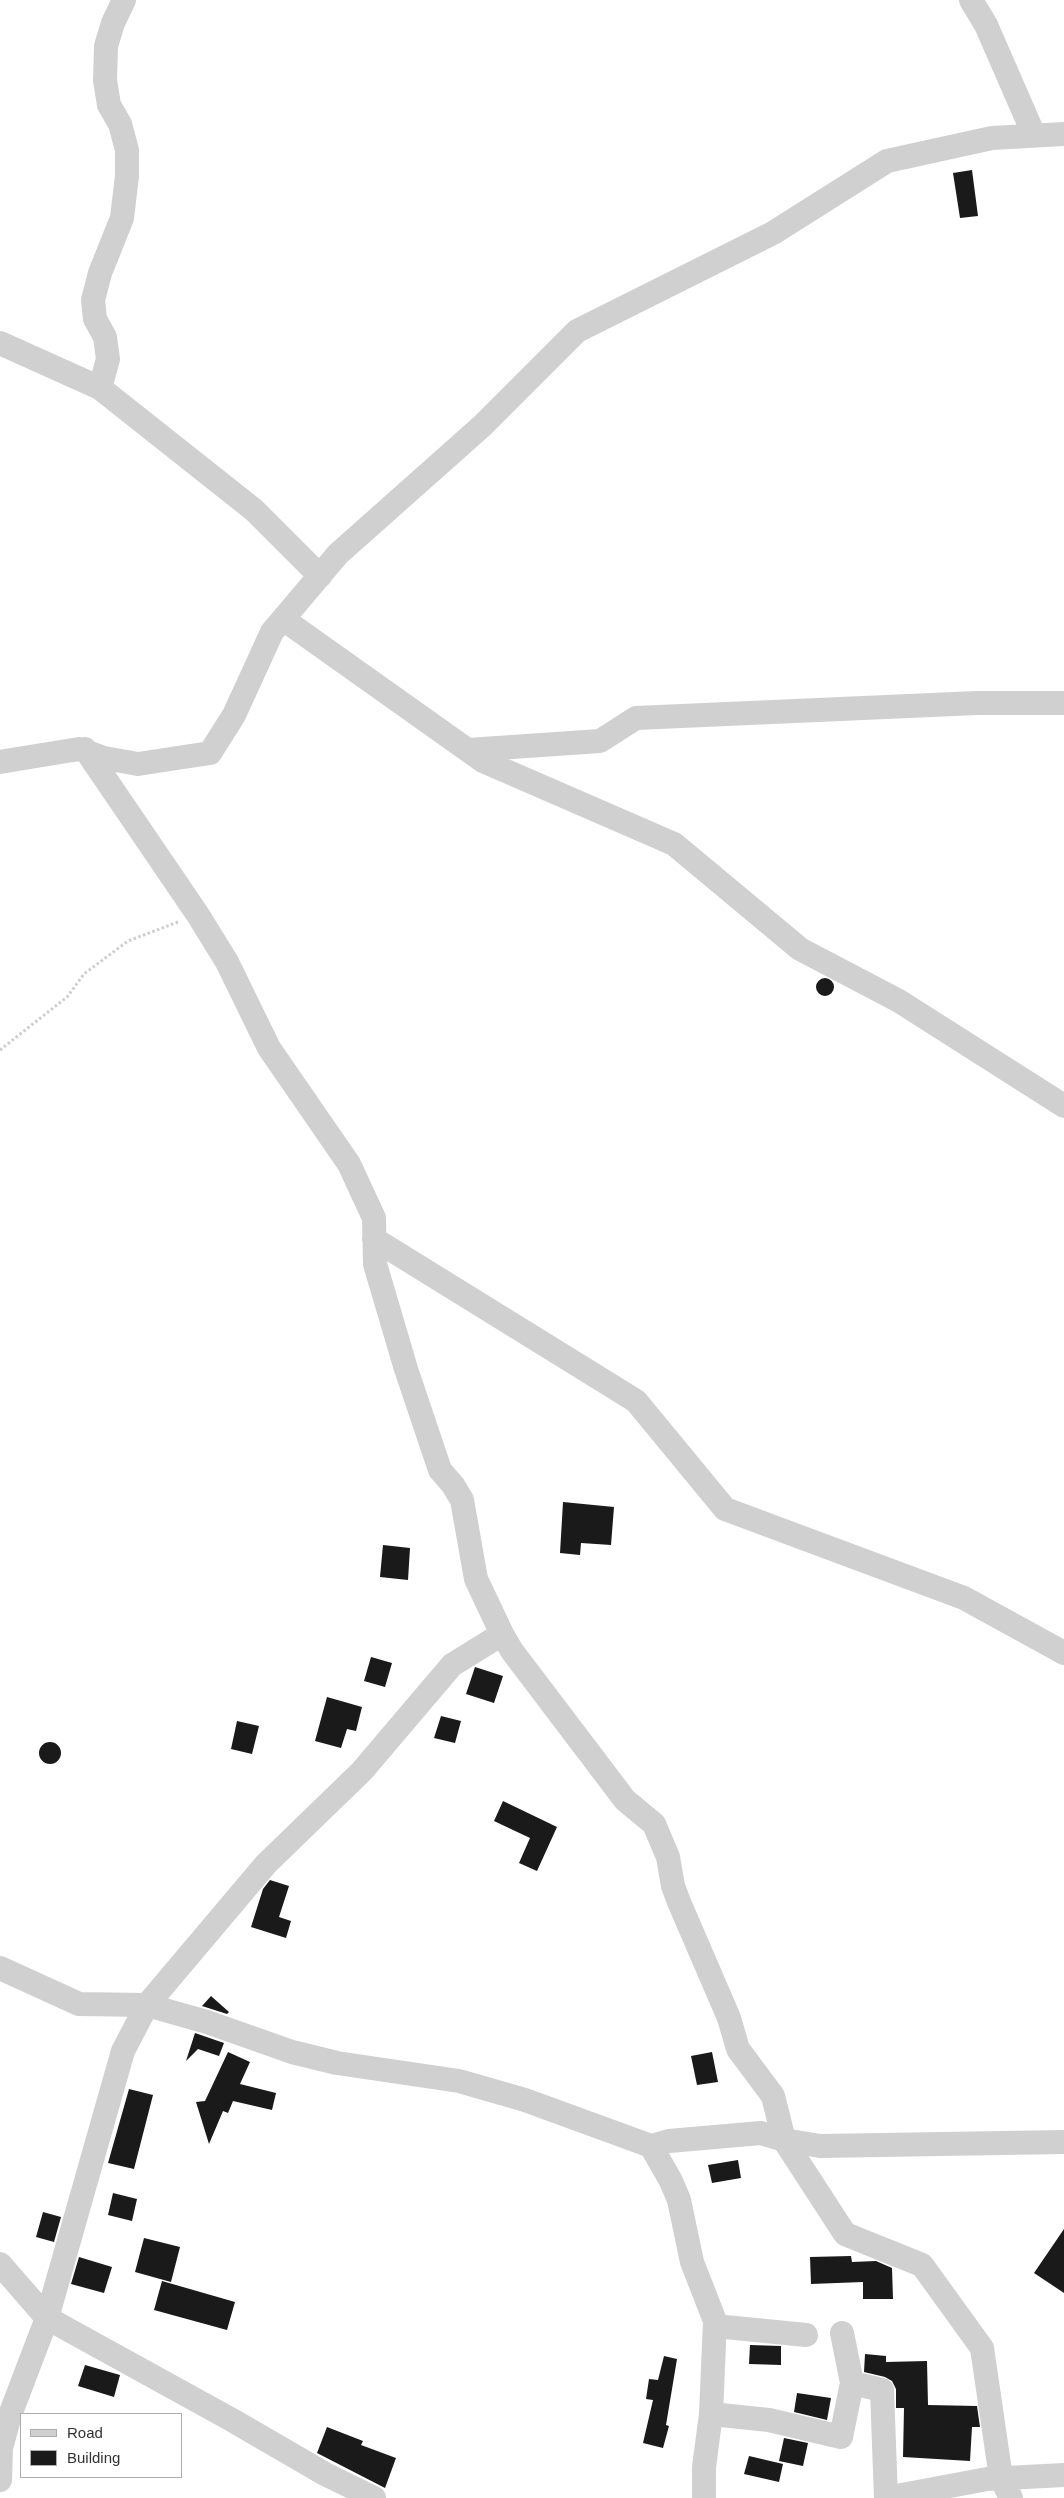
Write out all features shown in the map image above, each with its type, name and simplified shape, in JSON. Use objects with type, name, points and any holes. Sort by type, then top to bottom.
[{"type":"street","points":[[100,388],[108,359],[105,337],[95,319],[93,300],[100,273],[122,218],[127,176],[127,150],[120,124],[109,105],[105,80],[106,46],[113,23],[124,0]]},
{"type":"street","points":[[971,0],[986,25],[1034,135]]},
{"type":"street","points":[[0,762],[84,750],[104,758],[138,764],[210,753],[234,715],[272,632],[338,554],[482,426],[577,330],[773,233],[887,161],[992,138],[1064,134]]},
{"type":"street","points":[[0,343],[100,388],[254,510],[320,576]]},
{"type":"street","points":[[283,619],[483,760],[674,844],[800,948],[898,1001],[1064,1106]]},
{"type":"street","points":[[468,750],[600,741],[636,718],[977,703],[1064,703]]},
{"type":"street","points":[[84,750],[198,915],[227,962],[269,1048],[349,1164],[374,1218],[375,1264],[406,1369],[440,1470],[453,1485],[462,1500],[476,1579],[502,1634],[512,1651],[625,1800],[654,1824],[668,1857],[673,1886],[729,2018],[738,2049],[773,2096],[784,2140],[845,2234],[922,2265],[982,2348],[1006,2488]]},
{"type":"street","points":[[374,1239],[636,1401],[725,1509],[964,1598],[1064,1653]]},
{"type":"street","points":[[0,2480],[0,2448],[10,2415],[47,2318],[123,2051],[148,2005],[266,1864],[362,1772],[452,1665],[502,1634]]},
{"type":"street","points":[[0,1968],[79,2004],[148,2005],[208,2022],[292,2052],[337,2064],[469,2084],[525,2100],[651,2146],[669,2141],[761,2133],[784,2140],[820,2146],[1064,2142]]},
{"type":"street","points":[[651,2146],[671,2181],[679,2200],[692,2262],[709,2302],[715,2326],[711,2414],[704,2467],[704,2498]]},
{"type":"street","points":[[0,2264],[47,2318],[232,2420],[325,2474],[374,2498]]},
{"type":"street","points":[[715,2326],[806,2336]]},
{"type":"street","points":[[711,2414],[769,2420],[841,2437],[852,2383],[842,2333]]},
{"type":"street","points":[[852,2383],[882,2390],[886,2498],[1006,2488],[1064,2475]]},
{"type":"path","points":[[0,1050],[67,997],[84,974],[128,941],[198,915]]},
{"type":"building","points":[[972,170],[978,216],[960,218],[953,173]]},
{"type":"building","points":[[825,978],[831,981],[834,987],[831,993],[825,996],[819,993],[816,987],[819,981]]},
{"type":"building","points":[[563,1502],[614,1507],[611,1545],[581,1543],[580,1555],[560,1553]]},
{"type":"building","points":[[383,1545],[410,1548],[408,1580],[380,1577]]},
{"type":"building","points":[[371,1657],[392,1663],[385,1687],[364,1681]]},
{"type":"building","points":[[475,1667],[503,1676],[494,1703],[466,1694]]},
{"type":"building","points":[[327,1697],[362,1707],[356,1731],[347,1729],[341,1748],[315,1741]]},
{"type":"building","points":[[441,1716],[461,1721],[455,1743],[434,1738]]},
{"type":"building","points":[[237,1721],[259,1726],[252,1754],[231,1749]]},
{"type":"building","points":[[50,1742],[58,1745],[61,1753],[58,1761],[50,1764],[42,1761],[39,1753],[42,1745]]},
{"type":"building","points":[[503,1801],[557,1827],[537,1871],[519,1863],[530,1838],[494,1821]]},
{"type":"building","points":[[270,1880],[289,1886],[279,1917],[291,1921],[286,1938],[251,1927],[263,1889]]},
{"type":"building","points":[[211,1996],[229,2012],[227,2014],[202,2006]]},
{"type":"building","points":[[195,2033],[224,2043],[219,2056],[198,2049],[186,2061]]},
{"type":"building","points":[[228,2052],[250,2062],[240,2084],[276,2093],[272,2110],[233,2101],[228,2113],[223,2111],[209,2144],[196,2102],[205,2101]]},
{"type":"building","points":[[712,2052],[718,2082],[697,2085],[691,2056]]},
{"type":"building","points":[[129,2089],[153,2095],[134,2169],[108,2163]]},
{"type":"building","points":[[738,2160],[741,2178],[712,2183],[708,2165]]},
{"type":"building","points":[[113,2193],[137,2199],[132,2221],[108,2215]]},
{"type":"building","points":[[43,2212],[61,2217],[54,2242],[36,2237]]},
{"type":"building","points":[[1064,2229],[1064,2293],[1034,2273]]},
{"type":"building","points":[[144,2238],[180,2247],[171,2282],[135,2272]]},
{"type":"building","points":[[851,2256],[852,2262],[876,2261],[892,2268],[893,2299],[863,2299],[863,2282],[811,2284],[810,2257]]},
{"type":"building","points":[[79,2257],[112,2267],[104,2293],[71,2284]]},
{"type":"building","points":[[162,2281],[235,2302],[227,2330],[154,2310]]},
{"type":"building","points":[[750,2345],[781,2346],[781,2365],[749,2364]]},
{"type":"building","points":[[865,2354],[886,2356],[886,2362],[927,2361],[928,2405],[977,2406],[980,2427],[972,2427],[970,2461],[903,2457],[904,2408],[896,2408],[896,2389],[892,2381],[885,2377],[864,2372]]},
{"type":"building","points":[[664,2356],[677,2359],[666,2425],[669,2426],[663,2448],[643,2443],[653,2400],[646,2399],[649,2379],[658,2380]]},
{"type":"building","points":[[85,2365],[120,2375],[114,2397],[78,2386]]},
{"type":"building","points":[[797,2393],[831,2398],[827,2420],[794,2412]]},
{"type":"building","points":[[327,2427],[363,2441],[361,2445],[396,2458],[385,2488],[317,2453]]},
{"type":"building","points":[[784,2438],[808,2443],[803,2466],[779,2461]]},
{"type":"building","points":[[749,2456],[783,2464],[779,2482],[744,2474]]}]
